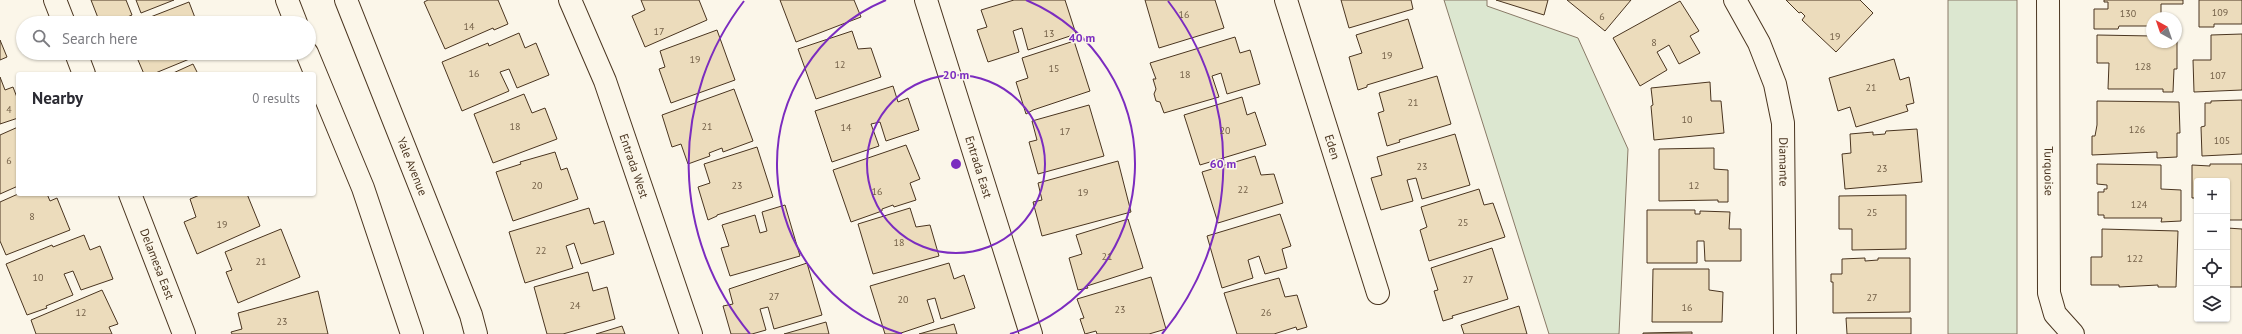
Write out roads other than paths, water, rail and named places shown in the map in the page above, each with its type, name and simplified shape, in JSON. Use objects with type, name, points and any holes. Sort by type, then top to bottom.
[{"type":"street","points":[[55,0],[61,16]]},
{"type":"street","points":[[287,0],[293,16]]},
{"type":"street","name":"Yale Avenue","points":[[346,0],[471,315],[476,334]]},
{"type":"street","name":"Entrada West","points":[[570,0],[605,81],[691,334]]},
{"type":"street","name":"Entrada East","points":[[926,0],[1031,334]]},
{"type":"street","name":"Eden","points":[[1286,0],[1378,293]]},
{"type":"street","name":"Diamante","points":[[1735,0],[1759,43],[1775,84],[1783,123],[1785,334]]},
{"type":"street","name":"Turquoise","points":[[2048,0],[2049,293],[2055,314],[2073,334]]},
{"type":"street","points":[[79,60],[83,72]]},
{"type":"street","points":[[310,60],[315,72]]},
{"type":"street","points":[[316,75],[363,188],[412,334]]},
{"type":"street","name":"Delamesa East","points":[[131,196],[184,334]]}]
